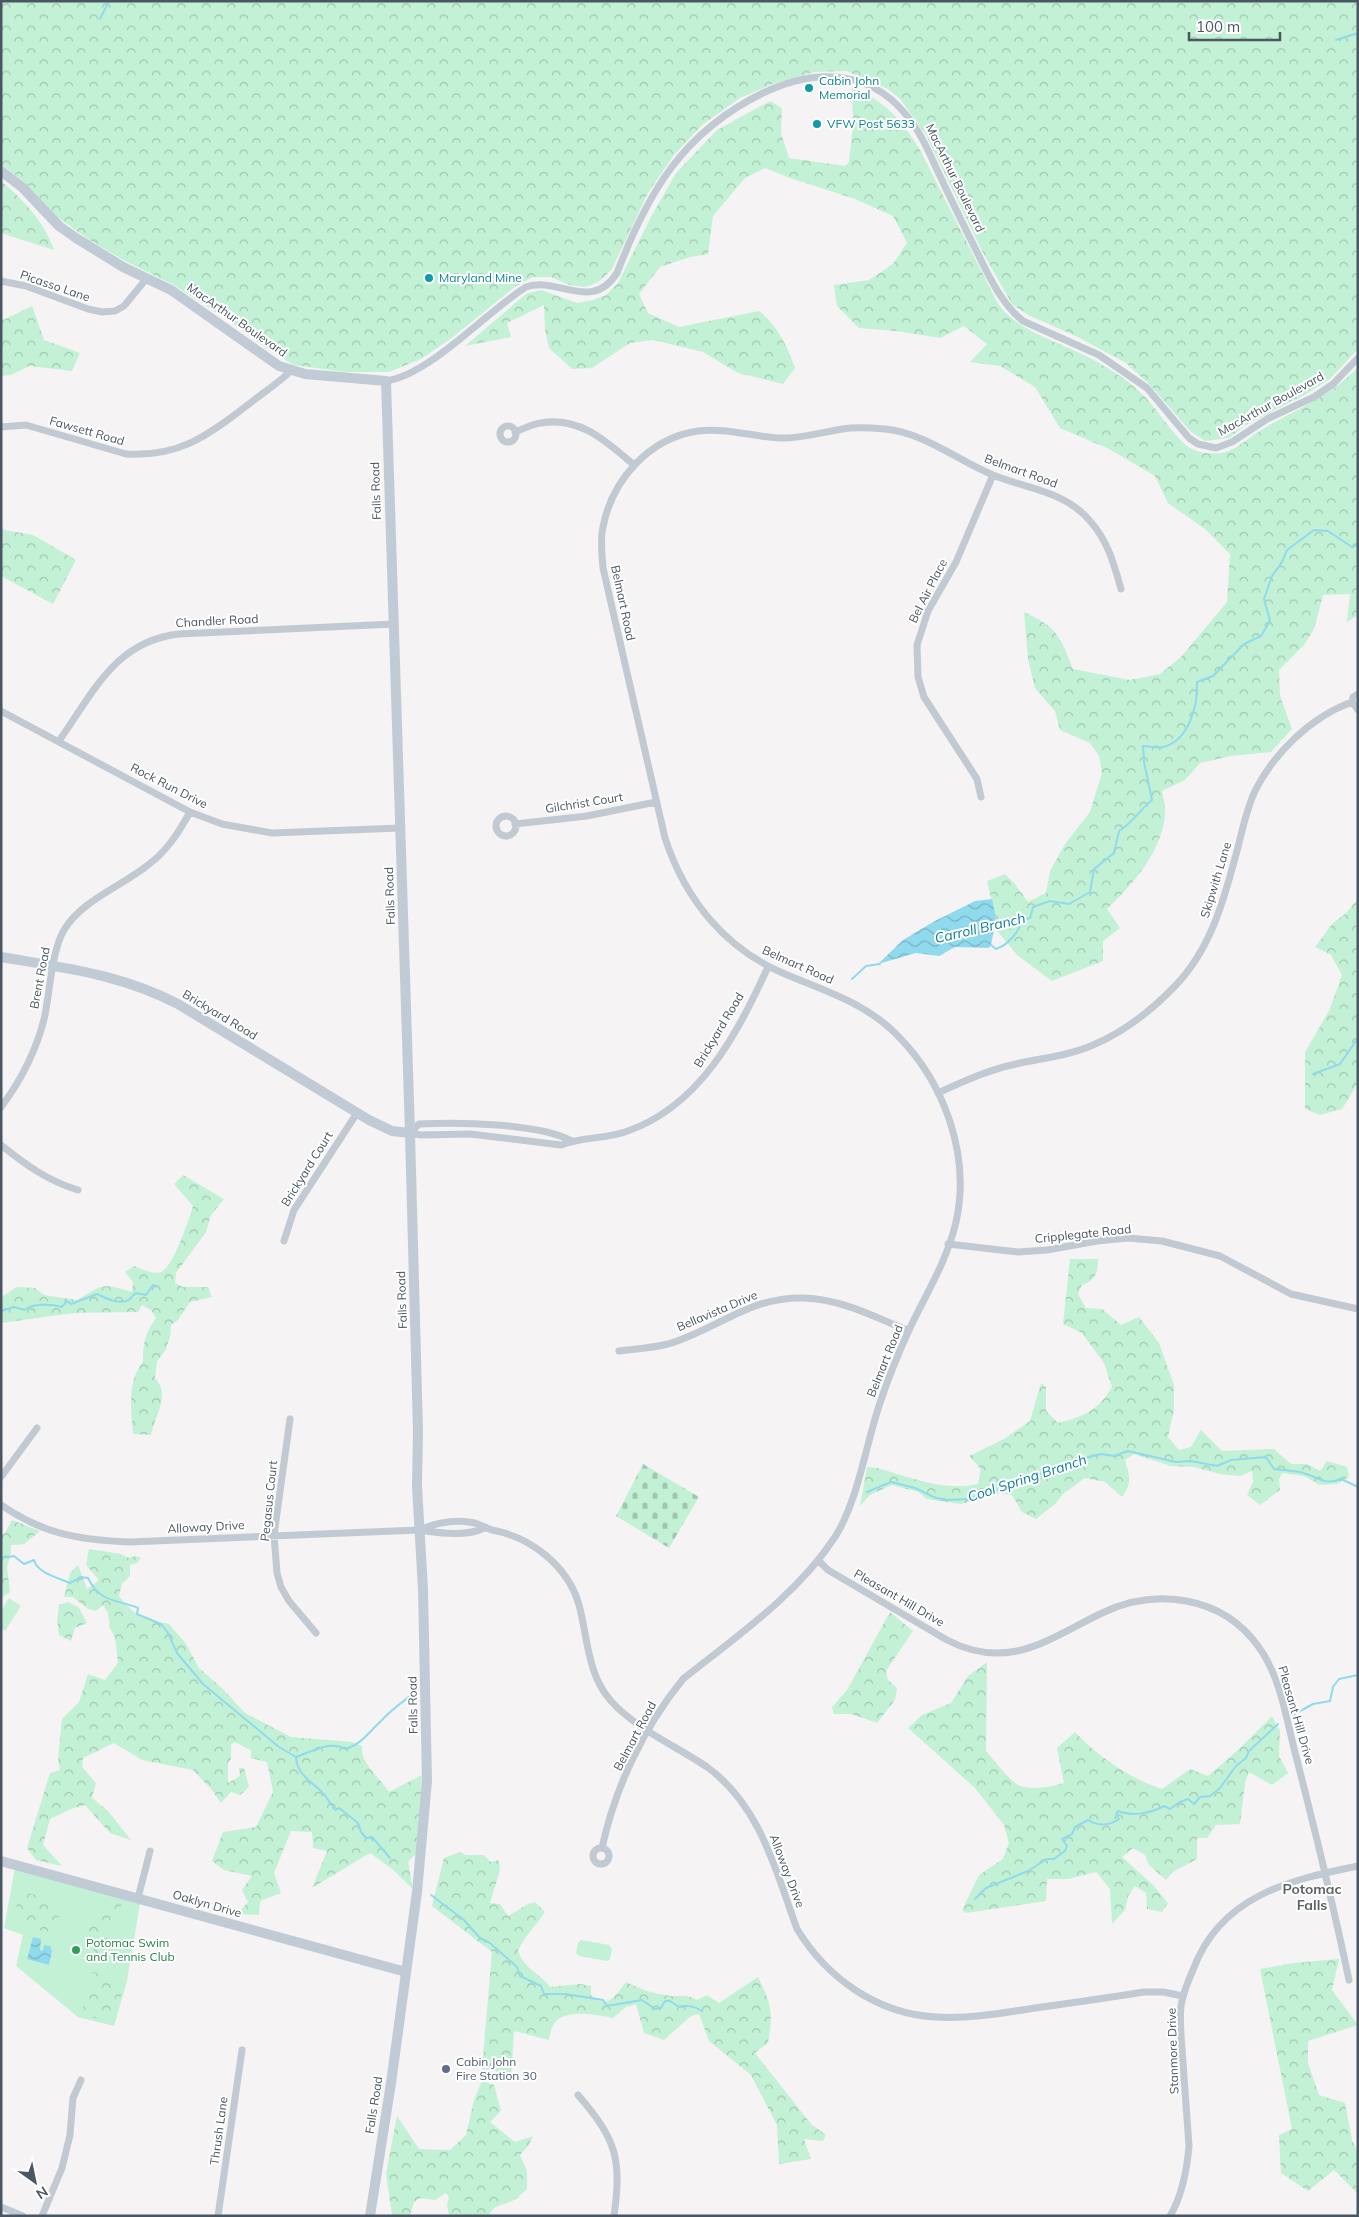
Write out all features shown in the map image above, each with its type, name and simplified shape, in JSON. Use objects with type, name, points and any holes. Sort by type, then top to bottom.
[{"type":"main road","name":"MacArthur Boulevard","points":[[1,171],[22,187],[59,226],[108,258],[171,290],[269,359],[291,371],[320,376],[386,381]]},
{"type":"main road","name":"Falls Road","points":[[370,2216],[406,1972],[420,1862],[427,1781],[410,1132],[386,381]]},
{"type":"main road","name":"Brickyard Road","points":[[1,957],[118,978],[156,993],[184,1007],[357,1113],[392,1131],[410,1132]]},
{"type":"main road","points":[[392,1131],[403,1140],[410,1151]]},
{"type":"main road","name":"Oaklyn Drive","points":[[1,1861],[406,1972]]},
{"type":"street","name":"MacArthur Boulevard","points":[[386,381],[400,378],[429,360],[526,287],[545,284],[583,293],[594,291],[604,286],[612,280],[617,272],[626,247],[651,197],[688,146],[707,128],[748,101],[773,88],[820,77],[841,77],[868,83],[890,98],[904,112],[925,145],[987,271],[1016,315],[1024,321],[1099,355],[1134,378],[1155,396],[1181,430],[1198,444],[1216,448],[1232,442],[1267,419],[1314,397],[1333,384],[1358,358]]},
{"type":"street","name":"Picasso Lane","points":[[1,281],[26,286],[88,309],[102,312],[114,311],[124,306],[147,278]]},
{"type":"street","name":"Fawsett Road","points":[[1,427],[26,425],[126,454],[142,455],[168,452],[207,436],[291,371]]},
{"type":"street","points":[[515,432],[540,423],[573,424],[601,437],[634,465]]},
{"type":"street","name":"Belmart Road","points":[[602,1848],[613,1806],[648,1730],[668,1697],[684,1679],[804,1579],[836,1535],[849,1507],[881,1400],[909,1331],[939,1271],[956,1223],[959,1203],[959,1165],[952,1129],[938,1093],[912,1051],[896,1033],[877,1018],[841,996],[768,967],[746,954],[727,939],[693,900],[671,856],[656,802],[603,568],[602,528],[607,509],[617,489],[634,465],[662,443],[698,431],[728,430],[782,438],[864,428],[889,430],[921,438],[993,475],[1054,494],[1077,507],[1102,536],[1110,552],[1121,589]]},
{"type":"street","name":"Bel Air Place","points":[[980,798],[977,779],[924,697],[918,677],[917,645],[928,611],[956,562],[993,475]]},
{"type":"street","name":"Chandler Road","points":[[59,741],[114,664],[141,644],[166,636],[180,634],[394,624]]},
{"type":"street","name":"Skipwith Lane","points":[[938,1093],[992,1070],[1065,1055],[1093,1045],[1128,1027],[1162,1000],[1189,969],[1212,930],[1225,896],[1247,811],[1267,771],[1288,745],[1315,721],[1352,702],[1353,697],[1358,694]]},
{"type":"street","points":[[1352,702],[1358,710]]},
{"type":"street","name":"Rock Run Drive","points":[[1,711],[190,812],[222,824],[272,832],[400,828]]},
{"type":"street","name":"Gilchrist Court","points":[[515,824],[587,816],[656,802]]},
{"type":"street","name":"Brent Road","points":[[1,1107],[10,1095],[32,1054],[44,1017],[57,946],[64,930],[72,919],[85,908],[158,857],[177,835],[190,812]]},
{"type":"street","name":"Brickyard Road","points":[[410,1132],[421,1135],[470,1134],[561,1145],[572,1141],[595,1139],[634,1129],[663,1113],[694,1089],[707,1075],[731,1039],[768,967]]},
{"type":"street","name":"Brickyard Court","points":[[284,1241],[294,1210],[357,1113]]},
{"type":"street","name":"Brickyard Road","points":[[410,1132],[419,1124],[469,1124],[523,1128],[561,1135],[572,1141]]},
{"type":"street","points":[[1,1145],[31,1169],[56,1183],[78,1190]]},
{"type":"street","name":"Cripplegate Road","points":[[948,1244],[1018,1252],[1047,1250],[1097,1241],[1128,1238],[1162,1240],[1220,1256],[1291,1294],[1358,1309]]},
{"type":"street","name":"Bellavista Drive","points":[[619,1351],[668,1344],[754,1305],[771,1301],[803,1298],[842,1304],[909,1331]]},
{"type":"street","name":"Pegasus Court","points":[[290,1419],[274,1536],[277,1573],[281,1587],[289,1601],[316,1633]]},
{"type":"street","points":[[1,1477],[37,1428]]},
{"type":"street","name":"Alloway Drive","points":[[1,1505],[18,1516],[45,1529],[89,1540],[130,1542],[419,1530],[438,1523],[475,1523],[484,1528],[512,1535],[535,1547],[555,1564],[563,1574],[578,1603],[596,1679],[609,1699],[620,1710],[648,1730],[708,1768],[734,1792],[759,1829],[797,1929],[820,1962],[839,1980],[874,2000],[908,2013],[935,2017],[961,2017],[1144,1992],[1163,1992],[1183,1996]]},
{"type":"street","name":"Pleasant Hill Drive","points":[[818,1560],[828,1570],[947,1640],[960,1647],[987,1652],[1024,1651],[1051,1640],[1120,1605],[1146,1599],[1168,1598],[1195,1602],[1230,1619],[1244,1630],[1258,1645],[1276,1677],[1326,1872],[1349,1980]]},
{"type":"street","points":[[138,1898],[150,1851]]},
{"type":"street","name":"Stanmore Drive","points":[[1170,2216],[1184,2179],[1189,2146],[1181,2035],[1183,1996],[1198,1957],[1213,1934],[1230,1915],[1249,1901],[1269,1890],[1326,1872],[1358,1866]]},
{"type":"street","name":"Thrush Lane","points":[[218,2216],[242,2050]]},
{"type":"street","points":[[42,2216],[62,2168],[70,2135],[73,2098],[81,2080]]},
{"type":"street","points":[[578,2094],[600,2120],[612,2146],[618,2181],[614,2216]]},
{"type":"street","points":[[1,2207],[23,2216]]},
{"type":"green space","points":[[1,1],[1358,1],[1358,349],[1330,379],[1308,393],[1246,425],[1229,438],[1205,441],[1191,432],[1150,385],[1126,363],[1076,336],[1030,316],[1012,304],[982,251],[926,135],[900,99],[888,89],[846,71],[815,72],[775,83],[740,98],[702,125],[674,155],[648,193],[612,269],[600,281],[586,287],[569,285],[551,277],[533,277],[516,286],[453,337],[421,359],[389,372],[345,372],[294,365],[270,351],[231,322],[172,284],[125,261],[88,239],[56,216],[23,181],[1,164]]},
{"type":"green space","points":[[852,87],[892,112],[913,139],[998,304],[1008,315],[1031,331],[1086,356],[1125,379],[1152,404],[1174,433],[1192,449],[1215,453],[1231,450],[1259,431],[1325,394],[1358,367],[1358,615],[1347,622],[1350,594],[1323,595],[1314,629],[1304,645],[1279,670],[1280,696],[1292,729],[1271,752],[1231,756],[1200,763],[1185,780],[1162,791],[1165,805],[1163,828],[1152,854],[1127,889],[1107,909],[1120,928],[1103,941],[1103,961],[1052,981],[1017,955],[995,928],[996,918],[987,881],[1005,874],[1028,902],[1046,893],[1050,871],[1065,844],[1090,812],[1102,773],[1099,756],[1090,743],[1060,730],[1055,711],[1035,688],[1028,659],[1024,612],[1051,628],[1060,640],[1073,669],[1130,680],[1160,674],[1181,657],[1227,602],[1230,554],[1205,529],[1168,503],[1155,476],[1109,449],[1060,428],[1035,387],[1000,366],[970,362],[987,344],[964,326],[940,338],[896,331],[859,328],[837,306],[834,285],[869,280],[893,264],[907,243],[893,216],[855,199],[765,168],[745,178],[713,216],[708,254],[690,257],[660,267],[639,294],[648,313],[679,327],[759,311],[772,323],[781,337],[795,368],[783,384],[738,373],[703,352],[653,340],[630,343],[592,368],[572,369],[549,348],[545,329],[544,305],[507,323],[511,337],[465,346],[526,294],[541,290],[577,303],[606,295],[618,283],[651,217],[676,173],[717,130],[770,101],[782,108],[781,133],[789,158],[845,166],[849,162],[853,124]]},
{"type":"green space","points":[[1,181],[39,221],[54,250],[1,233]]},
{"type":"green space","points":[[32,306],[44,340],[80,353],[72,371],[29,366],[11,375],[1,376],[1,321]]},
{"type":"green space","points":[[1,524],[4,530],[33,535],[76,560],[53,604],[1,576]]},
{"type":"green space","points":[[1358,899],[1358,1083],[1342,1109],[1320,1115],[1305,1109],[1305,1052],[1329,1011],[1342,975],[1331,955],[1315,947],[1333,923],[1345,914]]},
{"type":"green space","points":[[183,1175],[224,1199],[211,1215],[206,1232],[176,1273],[175,1283],[183,1287],[208,1287],[212,1297],[190,1302],[178,1320],[171,1325],[170,1337],[165,1351],[157,1361],[155,1378],[160,1385],[162,1398],[151,1435],[133,1434],[132,1387],[134,1378],[143,1362],[143,1350],[147,1333],[156,1318],[151,1310],[142,1305],[138,1312],[74,1313],[1,1323],[1,1297],[17,1287],[35,1288],[44,1295],[77,1300],[98,1288],[108,1286],[132,1292],[133,1282],[125,1272],[134,1266],[151,1272],[161,1272],[166,1269],[180,1242],[193,1206],[174,1184]]},
{"type":"green space","points":[[1070,1259],[1098,1259],[1095,1275],[1090,1281],[1082,1285],[1078,1294],[1086,1308],[1102,1309],[1121,1325],[1139,1317],[1159,1343],[1174,1385],[1174,1410],[1168,1437],[1179,1450],[1191,1447],[1201,1430],[1222,1451],[1274,1449],[1291,1464],[1307,1464],[1320,1471],[1327,1461],[1347,1467],[1349,1477],[1337,1484],[1319,1485],[1304,1476],[1282,1473],[1279,1480],[1280,1490],[1260,1505],[1247,1495],[1253,1482],[1252,1471],[1240,1476],[1220,1474],[1194,1467],[1171,1466],[1134,1454],[1125,1460],[1129,1483],[1122,1497],[1105,1482],[1085,1478],[1063,1494],[1055,1504],[1036,1519],[1022,1512],[1012,1495],[1000,1493],[961,1504],[926,1499],[919,1492],[892,1485],[870,1495],[860,1506],[867,1467],[940,1485],[965,1486],[978,1484],[981,1469],[969,1456],[1004,1439],[1030,1421],[1041,1383],[1046,1387],[1046,1411],[1058,1423],[1090,1411],[1107,1395],[1112,1387],[1104,1363],[1082,1333],[1063,1324]]},
{"type":"green space","points":[[643,1464],[699,1497],[669,1548],[616,1516]]},
{"type":"green space","points":[[12,1520],[40,1531],[24,1544],[11,1545],[7,1567],[10,1592],[1,1598],[1,1536],[5,1533]]},
{"type":"green space","points":[[89,1549],[121,1554],[129,1558],[135,1556],[141,1558],[137,1563],[130,1565],[130,1576],[122,1584],[119,1596],[131,1609],[146,1619],[169,1624],[186,1644],[199,1668],[222,1688],[245,1713],[291,1737],[352,1742],[362,1746],[362,1752],[367,1764],[389,1792],[422,1775],[419,1850],[408,1862],[413,1889],[392,1869],[370,1853],[312,1888],[327,1851],[313,1848],[312,1832],[291,1831],[274,1873],[281,1893],[260,1901],[259,1915],[237,1914],[248,1902],[242,1890],[252,1876],[224,1870],[212,1861],[223,1832],[256,1827],[273,1792],[267,1762],[251,1758],[251,1750],[234,1742],[231,1745],[231,1759],[228,1763],[228,1783],[240,1776],[239,1768],[244,1768],[249,1787],[240,1795],[231,1792],[221,1803],[212,1790],[193,1770],[142,1760],[114,1743],[83,1758],[82,1767],[96,1783],[92,1798],[108,1811],[131,1840],[110,1833],[85,1805],[50,1819],[43,1845],[62,1866],[36,1860],[27,1848],[50,1773],[60,1770],[58,1758],[62,1719],[79,1702],[88,1674],[105,1680],[118,1663],[115,1638],[110,1628],[108,1613],[103,1605],[96,1611],[88,1609],[73,1597],[64,1597],[70,1573],[78,1565],[87,1589],[99,1580],[86,1565]]},
{"type":"green space","points":[[9,1598],[21,1606],[5,1631],[1,1628],[1,1611]]},
{"type":"green space","points":[[68,1602],[79,1608],[87,1623],[75,1628],[71,1641],[59,1635],[57,1620],[59,1605]]},
{"type":"green space","points":[[890,1612],[913,1631],[886,1671],[888,1680],[897,1688],[895,1700],[877,1723],[851,1714],[834,1714],[832,1707],[847,1690]]},
{"type":"green space","points":[[987,1662],[986,1751],[1014,1782],[1023,1787],[1047,1787],[1064,1783],[1057,1748],[1075,1732],[1115,1766],[1139,1780],[1162,1789],[1190,1769],[1208,1776],[1238,1750],[1272,1716],[1280,1731],[1279,1756],[1288,1773],[1272,1785],[1249,1772],[1245,1783],[1240,1824],[1216,1825],[1207,1838],[1197,1838],[1197,1859],[1173,1872],[1166,1880],[1149,1865],[1145,1855],[1133,1848],[1122,1857],[1153,1885],[1168,1903],[1162,1912],[1147,1909],[1146,1893],[1135,1886],[1128,1896],[1125,1910],[1112,1924],[1110,1889],[1096,1872],[1068,1879],[1047,1879],[1046,1901],[966,1913],[962,1910],[979,1875],[1003,1859],[1009,1843],[1004,1825],[975,1788],[908,1728],[922,1715],[951,1703],[968,1676]]},
{"type":"green space","points":[[460,1852],[466,1855],[484,1855],[491,1862],[499,1860],[500,1870],[490,1903],[500,1904],[508,1916],[535,1902],[545,1912],[523,1941],[518,1951],[524,1963],[550,1987],[580,1984],[591,1986],[591,1995],[602,2002],[615,1996],[626,1982],[653,1993],[671,1996],[687,1996],[697,2000],[707,1995],[719,2003],[758,1977],[769,2002],[771,2024],[768,2043],[755,2053],[811,2124],[826,2135],[823,2141],[804,2139],[811,2159],[779,2164],[777,2125],[751,2075],[709,2041],[699,2014],[691,2016],[664,2040],[644,2033],[636,2004],[626,2007],[613,2018],[581,2014],[565,2016],[554,2024],[549,2040],[514,2031],[511,2079],[494,2070],[482,2069],[492,1952],[432,1906],[444,1858]]},
{"type":"green space","name":"Potomac Swim and Tennis Club","points":[[15,1868],[140,1904],[127,1981],[114,2026],[78,2017],[16,1966],[23,1935],[4,1928]]},
{"type":"green space","points":[[20,1891],[63,1902],[54,1934],[12,1923]]},
{"type":"green space","points":[[112,1901],[122,1903],[106,1955],[98,1956],[89,1944],[82,1928],[101,1917]]},
{"type":"green space","points":[[581,1940],[609,1945],[612,1949],[610,1959],[607,1961],[579,1956],[576,1953],[578,1943]]},
{"type":"green space","points":[[1339,1959],[1332,1990],[1358,2025],[1308,2041],[1308,2063],[1319,2095],[1345,2103],[1352,2140],[1358,2152],[1358,2194],[1334,2170],[1308,2191],[1281,2173],[1279,2135],[1292,2129],[1260,1969],[1294,1963]]},
{"type":"green space","points":[[93,1972],[125,1981],[114,2023],[81,2014]]},
{"type":"green space","points":[[482,2081],[494,2085],[501,2111],[490,2122],[515,2142],[533,2136],[529,2145],[520,2155],[527,2171],[527,2189],[512,2201],[495,2208],[489,2216],[449,2216],[447,2205],[449,2197],[446,2193],[435,2200],[420,2198],[414,2202],[410,2216],[392,2216],[386,2173],[397,2116],[419,2149],[450,2150],[466,2135],[474,2100]]},
{"type":"water","points":[[992,899],[996,918],[989,948],[955,947],[939,956],[916,953],[878,964],[903,940],[933,922],[975,901]]},
{"type":"water","points":[[33,1937],[41,1939],[40,1950],[43,1951],[44,1945],[50,1946],[52,1951],[49,1965],[27,1959]]},
{"type":"waterway","points":[[100,19],[109,1]]},
{"type":"waterway","points":[[1336,40],[1358,33]]},
{"type":"waterway","name":"Carroll Branch","points":[[996,921],[1013,923],[1030,918],[1033,907],[1050,901],[1069,904],[1090,892],[1094,869],[1114,853],[1119,831],[1152,800],[1144,762],[1143,746],[1161,748],[1179,738],[1194,711],[1197,682],[1213,676],[1244,644],[1261,636],[1270,621],[1264,599],[1272,576],[1282,562],[1287,550],[1314,530],[1328,531],[1352,547],[1358,545]]},
{"type":"waterway","points":[[991,945],[996,949],[1009,941],[1021,925],[1022,920]]},
{"type":"waterway","name":"Carroll Branch","points":[[852,979],[866,966],[880,964]]},
{"type":"waterway","points":[[1313,1074],[1340,1064],[1358,1038]]},
{"type":"waterway","points":[[1,1311],[14,1307],[25,1310],[32,1306],[42,1305],[62,1307],[67,1301],[71,1304],[97,1294],[113,1301],[122,1302],[130,1299],[136,1293],[146,1295],[153,1285],[157,1286]]},
{"type":"waterway","name":"Cool Spring Branch","points":[[867,1492],[891,1482],[915,1488],[936,1498],[949,1500],[968,1499],[1026,1482],[1040,1474],[1085,1458],[1101,1454],[1114,1456],[1128,1451],[1176,1462],[1191,1461],[1217,1466],[1231,1460],[1266,1457],[1274,1469],[1300,1472],[1330,1482],[1341,1479],[1358,1487]]},
{"type":"waterway","points":[[1,1558],[14,1556],[24,1564],[34,1560],[36,1565],[44,1572],[70,1583],[81,1577],[88,1578],[103,1596],[138,1608],[137,1614],[161,1624],[168,1633],[177,1653],[203,1684],[279,1747],[296,1757],[327,1746],[345,1749],[351,1747],[365,1737],[388,1714],[410,1696]]},
{"type":"waterway","points":[[1293,1715],[1313,1704],[1330,1701],[1333,1687],[1339,1679],[1358,1675]]},
{"type":"waterway","points":[[975,1899],[986,1888],[1028,1871],[1047,1859],[1054,1859],[1065,1851],[1067,1846],[1062,1839],[1072,1834],[1075,1827],[1088,1820],[1095,1823],[1108,1824],[1119,1819],[1116,1814],[1118,1811],[1135,1814],[1153,1811],[1164,1806],[1170,1809],[1188,1799],[1194,1804],[1200,1797],[1210,1796],[1220,1788],[1236,1766],[1246,1758],[1249,1751],[1278,1724]]},
{"type":"waterway","points":[[296,1757],[299,1769],[324,1794],[335,1810],[339,1808],[358,1823],[361,1832],[366,1838],[372,1837],[390,1858]]},
{"type":"waterway","points":[[431,1895],[464,1920],[480,1938],[490,1943],[517,1967],[520,1976],[541,1986],[544,1994],[565,1994],[603,2000],[607,2006],[642,2000],[655,2009],[661,2008],[665,2001],[670,2001],[679,2007],[691,2006],[702,2011]]},
{"type":"place","name":"Cabin John Memorial","points":[[809,88]]},
{"type":"place","name":"VFW Post 5633","points":[[817,124]]},
{"type":"place","name":"Maryland Mine","points":[[429,278]]},
{"type":"place","name":"Potomac Swim and Tennis Club","points":[[76,1950]]},
{"type":"place","name":"Cabin John Fire Station 30","points":[[446,2069]]},
{"type":"district","name":"Potomac Falls","points":[[1312,1898]]}]
